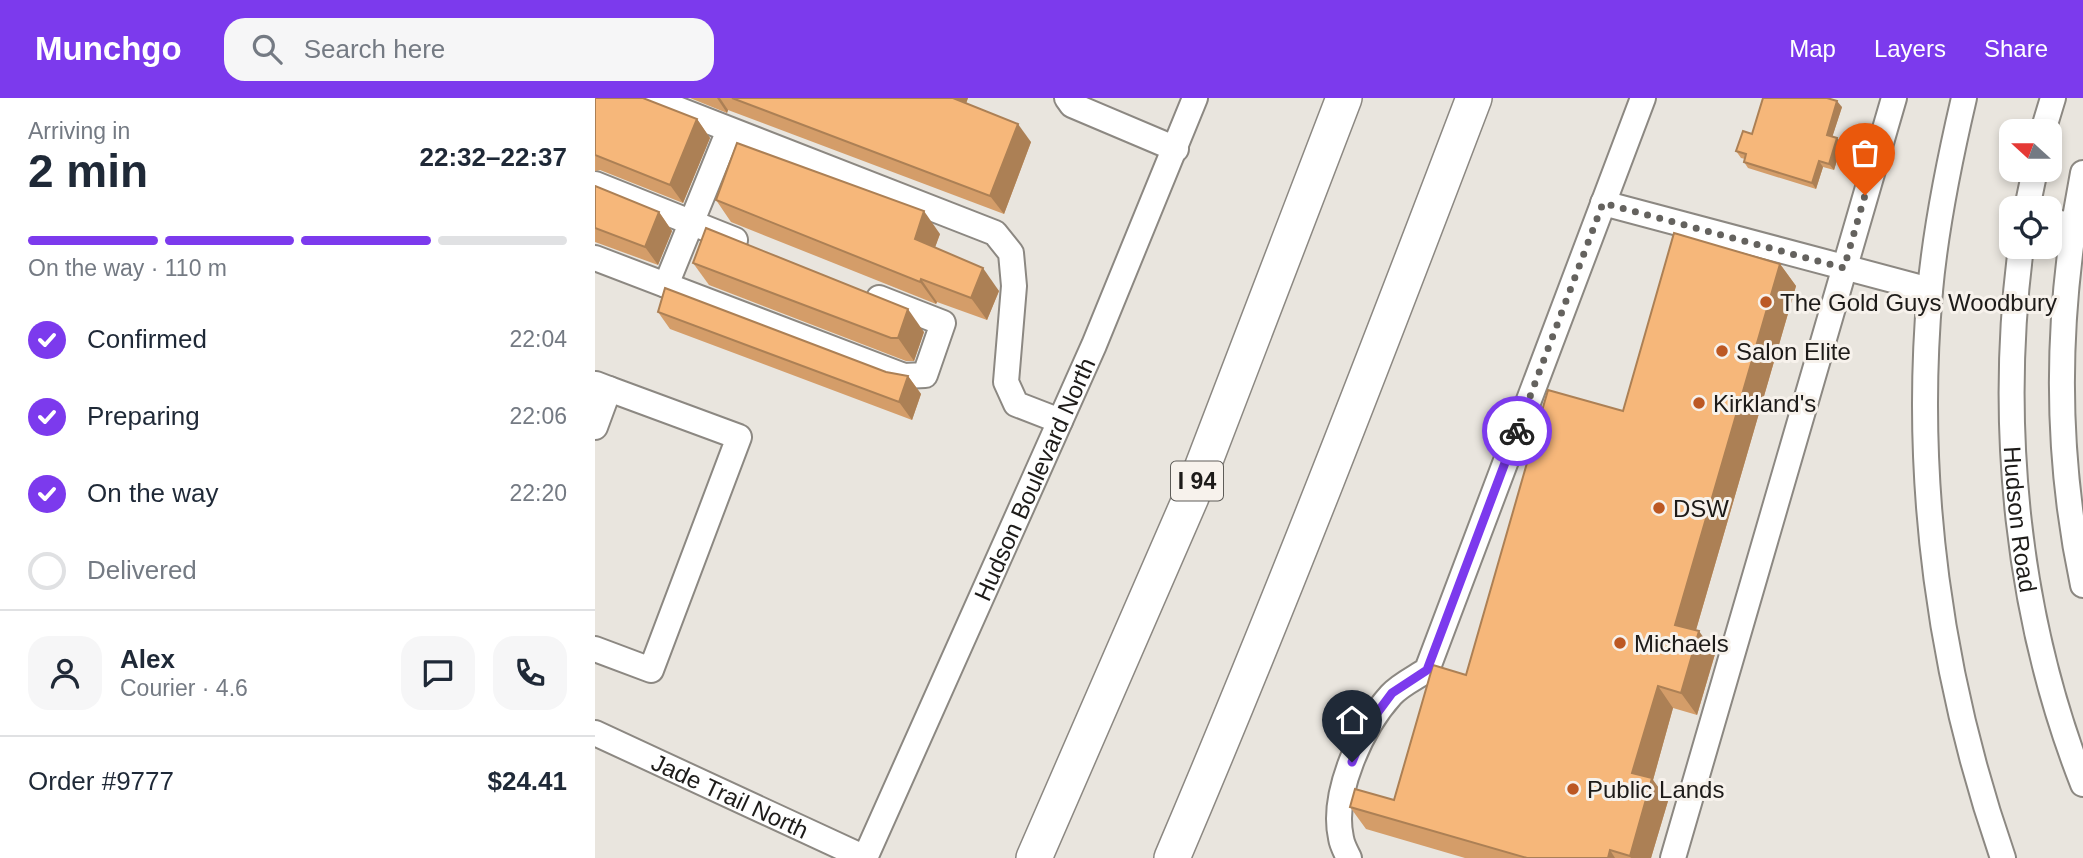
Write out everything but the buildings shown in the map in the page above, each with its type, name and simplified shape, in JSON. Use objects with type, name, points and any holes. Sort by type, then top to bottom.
[{"type":"highway","name":"I 94","points":[[1034,858],[1191,496],[1344,98]]},
{"type":"highway","points":[[1172,858],[1253,667],[1333,467],[1474,98]]},
{"type":"street","points":[[649,98],[995,233],[1011,253],[1014,286],[1006,382],[1016,404],[1060,421]]},
{"type":"street","points":[[1067,98],[1072,105],[1175,149]]},
{"type":"street","name":"Hudson Boulevard North","points":[[865,858],[1060,421],[1195,98]]},
{"type":"street","points":[[1349,858],[1341,838],[1340,801],[1352,762],[1366,728],[1392,693],[1427,670],[1643,98]]},
{"type":"street","points":[[1673,858],[1894,98]]},
{"type":"street","points":[[1964,98],[1938,225],[1930,290],[1925,427],[1935,574],[1962,723],[1980,794],[2003,858]]},
{"type":"street","points":[[2047,119],[2053,98]]},
{"type":"street","points":[[667,285],[729,130]]},
{"type":"street","name":"Hudson Road","points":[[2083,173],[2068,225],[2062,331],[2061,422],[2068,494],[2083,586]]},
{"type":"street","points":[[595,184],[754,247]]},
{"type":"street","points":[[1603,203],[1930,290]]},
{"type":"street","points":[[595,258],[904,376],[925,375],[943,323],[855,288]]},
{"type":"street","name":"Hudson Road","points":[[2019,259],[2015,289],[2012,422],[2016,489],[2038,635],[2056,707],[2083,784]]},
{"type":"street","points":[[595,427],[602,387],[739,437],[651,670],[595,649]]},
{"type":"street","name":"Jade Trail North","points":[[595,733],[865,858]]},
{"type":"way so far","points":[[1517,431],[1603,203],[1844,268],[1865,195]]},
{"type":"place","name":"The Gold Guys Woodbury","points":[[1766,302]]},
{"type":"place","name":"Salon Elite","points":[[1722,351]]},
{"type":"place","name":"Kirkland's","points":[[1699,403]]},
{"type":"place","name":"DSW","points":[[1659,508]]},
{"type":"place","name":"Michaels","points":[[1620,643]]},
{"type":"place","name":"Public Lands","points":[[1573,789]]},
{"type":"route","points":[[1352,762],[1366,728],[1392,693],[1427,670],[1517,431]]}]
